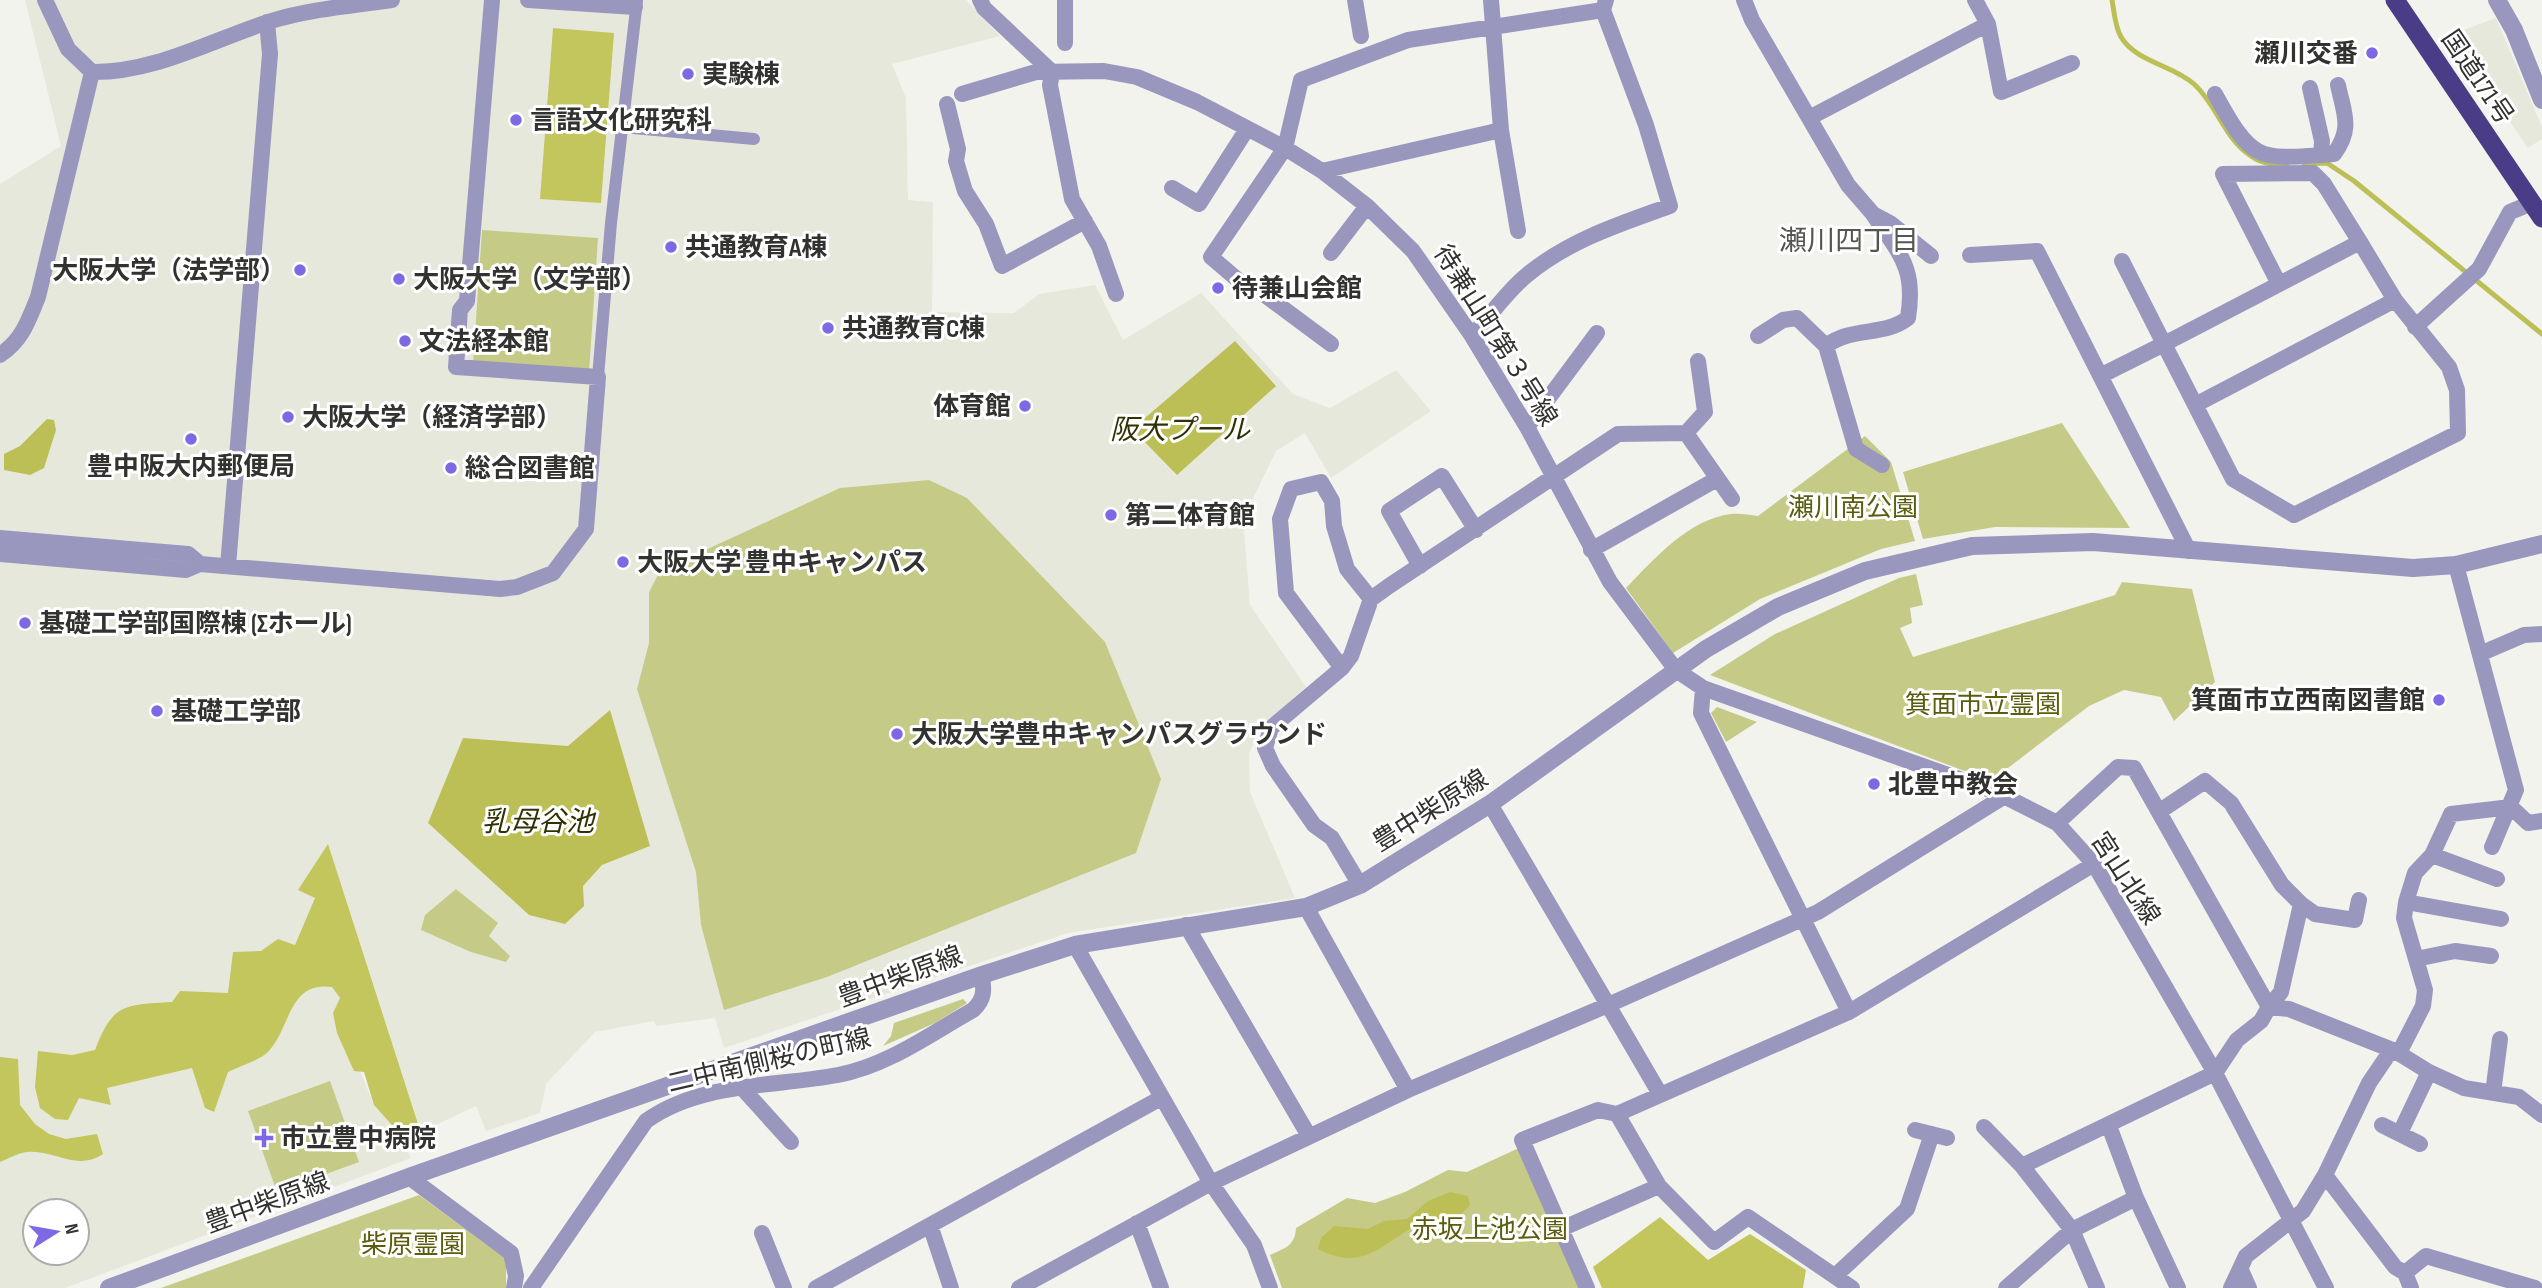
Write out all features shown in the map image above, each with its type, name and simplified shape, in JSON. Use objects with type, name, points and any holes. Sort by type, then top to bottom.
[{"type":"highway","name":"国道171号","points":[[2395,0],[2539,206]]},
{"type":"street","points":[[45,0],[68,49],[92,72],[114,72],[148,64],[299,13],[391,0]]},
{"type":"street","points":[[492,0],[467,301],[460,310],[456,367],[598,377]]},
{"type":"street","points":[[0,554],[186,570],[200,564],[500,589],[517,587],[553,573],[586,529],[598,377],[636,4],[528,0]]},
{"type":"street","points":[[980,0],[985,9],[1052,72],[1050,85],[1072,200],[1099,246],[1116,294]]},
{"type":"street","points":[[1065,0],[1065,43]]},
{"type":"street","points":[[1354,0],[1361,36]]},
{"type":"street","points":[[1491,0],[1501,130],[1518,230]]},
{"type":"street","points":[[1744,0],[1752,20],[1848,185],[1873,214],[1903,260],[1913,288],[1908,318],[1897,327],[1841,335],[1826,346]]},
{"type":"street","points":[[1975,0],[1988,24],[2001,92],[2072,63]]},
{"type":"street","points":[[2497,0],[2514,30],[2542,100]]},
{"type":"street","points":[[1331,344],[1261,292],[1245,286],[1211,257],[1284,148],[1301,79],[1408,40],[1604,5],[1646,125],[1670,206],[1592,235],[1524,268],[1472,335]]},
{"type":"street","points":[[228,566],[270,54],[267,22]]},
{"type":"street","points":[[1809,118],[1988,24]]},
{"type":"street","name":"待兼山町第３号線","points":[[962,94],[1036,72],[1104,71],[1137,77],[1197,102],[1284,148],[1322,171],[1367,206],[1413,251],[1472,335],[1527,427],[1610,582],[1676,670]]},
{"type":"street","points":[[0,355],[16,343],[29,324],[92,72]]},
{"type":"street","points":[[2279,284],[2223,174],[2313,163],[2334,154],[2345,139],[2347,129],[2338,85]]},
{"type":"street","points":[[2122,261],[2233,479],[2294,514],[2458,433],[2457,390],[2449,367],[2395,300],[2313,163],[2322,141],[2310,88]]},
{"type":"street","points":[[2215,94],[2238,137],[2254,152],[2271,158],[2313,163]]},
{"type":"street","points":[[947,104],[958,149],[956,161],[965,191],[986,225],[1002,266],[1085,221]]},
{"type":"street","points":[[622,127],[754,139]]},
{"type":"street","points":[[1172,188],[1199,204],[1247,129]]},
{"type":"street","points":[[1322,171],[1501,130]]},
{"type":"street","points":[[1331,253],[1367,206]]},
{"type":"street","points":[[2416,327],[2471,277],[2510,212],[2539,206]]},
{"type":"street","points":[[1873,214],[1890,223],[1931,256]]},
{"type":"street","points":[[2102,375],[2360,242]]},
{"type":"street","points":[[1970,255],[2037,251],[2189,551]]},
{"type":"street","points":[[2195,405],[2395,300]]},
{"type":"street","points":[[1758,337],[1783,320],[1797,318],[1826,346],[1856,449],[1882,465]]},
{"type":"street","points":[[1527,427],[1597,332]]},
{"type":"street","points":[[1360,885],[1332,838],[1314,825],[1279,776],[1265,748],[1271,728],[1342,668],[1351,656],[1371,599],[1618,434],[1686,433],[1705,412],[1698,360]]},
{"type":"street","points":[[1686,433],[1732,499]]},
{"type":"street","points":[[1420,566],[1389,511],[1442,476],[1476,530]]},
{"type":"street","points":[[1591,550],[1717,479]]},
{"type":"street","points":[[1342,668],[1286,593],[1280,519],[1291,489],[1321,482],[1332,501],[1334,526],[1347,569],[1371,599]]},
{"type":"street","points":[[0,538],[188,554],[200,564]]},
{"type":"street","name":"豊中柴原線","points":[[109,1288],[409,1177],[982,975],[1075,945],[1186,925],[1307,908],[1360,885],[1490,804],[1676,670],[1778,607],[1865,571],[1972,546],[2093,542],[2413,568],[2456,565],[2542,544]]},
{"type":"street","points":[[2456,565],[2482,653],[2516,790],[2511,807],[2502,817],[2492,847]]},
{"type":"street","points":[[2482,653],[2524,635],[2542,635]]},
{"type":"street","name":"宮山北線","points":[[1676,670],[1703,688],[2005,796],[2057,823],[2094,864],[2215,1073],[2326,1288]]},
{"type":"street","points":[[1703,688],[1701,713],[1800,920],[1849,1012]]},
{"type":"street","points":[[2057,823],[2118,767],[2134,768],[2269,1007]]},
{"type":"street","points":[[2160,811],[2205,781],[2231,803],[2282,885],[2301,904],[2315,914],[2354,920],[2359,900]]},
{"type":"street","points":[[1019,1288],[1048,1281],[1137,1223],[1211,1183],[1309,1136],[1408,1090],[1818,912],[2005,796]]},
{"type":"street","points":[[1490,804],[1660,1094]]},
{"type":"street","points":[[2231,1288],[2246,1256],[2303,1211],[2325,1175],[2369,1083],[2388,1055],[2403,1047],[2423,1006],[2425,990],[2404,918],[2406,902],[2415,873],[2432,855],[2451,814],[2511,807],[2528,823],[2542,821]]},
{"type":"street","points":[[2432,855],[2497,879]]},
{"type":"street","points":[[1587,1288],[1522,1140],[1598,1110],[1617,1114],[1849,1012],[2094,864]]},
{"type":"street","points":[[2406,902],[2501,919]]},
{"type":"street","points":[[2022,1166],[2215,1073],[2237,1040],[2261,1021],[2281,992],[2301,904]]},
{"type":"street","points":[[1307,908],[1408,1090]]},
{"type":"street","points":[[1186,925],[1309,1136]]},
{"type":"street","points":[[1075,945],[1211,1183],[1254,1245],[1270,1288]]},
{"type":"street","points":[[2416,960],[2455,951],[2491,956]]},
{"type":"street","name":"二中南側桜の町線","points":[[531,1288],[646,1121],[667,1105],[743,1089],[838,1075],[874,1065],[973,1010],[981,1003],[984,991],[982,975]]},
{"type":"street","points":[[2269,1007],[2289,1009],[2395,1051],[2429,1072],[2464,1088],[2519,1097],[2542,1115]]},
{"type":"street","points":[[2493,1093],[2500,1039]]},
{"type":"street","points":[[2400,1133],[2429,1072]]},
{"type":"street","points":[[743,1089],[791,1142]]},
{"type":"street","points":[[816,1288],[1161,1098]]},
{"type":"street","points":[[1617,1114],[1660,1186],[1714,1242],[1748,1217],[1852,1288]]},
{"type":"street","points":[[2382,1125],[2420,1144]]},
{"type":"street","points":[[2109,1126],[2136,1198],[2178,1288]]},
{"type":"street","points":[[1984,1127],[2022,1166],[2072,1230],[2097,1288]]},
{"type":"street","points":[[1836,1275],[1907,1209],[1939,1136],[1915,1130]]},
{"type":"street","points":[[2325,1175],[2395,1267],[2408,1280],[2426,1256],[2535,1288]]},
{"type":"street","points":[[409,1177],[511,1253],[516,1276],[514,1288]]},
{"type":"street","points":[[1561,1229],[1660,1186]]},
{"type":"street","points":[[2006,1288],[2072,1230],[2136,1198]]},
{"type":"street","points":[[1137,1223],[1161,1288]]},
{"type":"street","points":[[930,1225],[951,1288]]},
{"type":"street","points":[[762,1233],[784,1288]]},
{"type":"street","points":[[2241,1270],[2249,1288]]},
{"type":"shaded area","name":"大阪大学 豊中キャンパス","points":[[25,0],[966,0],[1000,36],[892,64],[906,98],[908,200],[933,202],[932,312],[1014,313],[1039,294],[1095,285],[1123,340],[1201,293],[1293,394],[1330,408],[1396,370],[1431,411],[1331,478],[1305,433],[1276,451],[1243,519],[1250,605],[1306,687],[1260,728],[1249,754],[1250,792],[1295,898],[1068,933],[724,1048],[715,1018],[656,1026],[654,1021],[595,1032],[546,1084],[540,1113],[486,1131],[476,1106],[421,1132],[342,887],[295,945],[229,1071],[267,1053],[297,999],[316,985],[332,986],[340,998],[335,1009],[374,1105],[392,1124],[398,1143],[405,1146],[411,1158],[65,1288],[0,1288],[0,184],[61,146]]},
{"type":"shaded area","points":[[2496,18],[2542,127],[2542,139],[2528,148],[2450,35]]},
{"type":"green space","points":[[553,28],[614,33],[601,203],[540,199]]},
{"type":"green space","points":[[482,230],[598,238],[589,373],[473,364]]},
{"type":"green space","points":[[2062,423],[2130,528],[1995,527],[1923,539],[1903,472]]},
{"type":"green space","name":"瀬川南公園","points":[[1865,436],[1891,462],[1915,541],[1881,549],[1760,599],[1673,653],[1626,588],[1660,553],[1687,532],[1716,517],[1734,514],[1758,516]]},
{"type":"green space","name":"大阪大学豊中キャンパスグラウンド","points":[[929,480],[967,498],[1105,642],[1161,779],[1136,853],[827,977],[724,1010],[701,925],[696,872],[637,689],[649,643],[649,592],[660,571],[840,488]]},
{"type":"green space","name":"箕面市立霊園","points":[[1916,574],[1923,605],[1910,608],[1912,623],[1900,628],[1913,657],[2115,595],[2122,582],[2192,589],[2215,682],[2174,721],[2161,697],[2124,690],[2089,706],[1991,781],[1710,675],[1775,634],[1899,578]]},
{"type":"green space","points":[[1717,707],[1757,722],[1726,742],[1711,713]]},
{"type":"green space","points":[[328,844],[421,1133],[405,1139],[404,1134],[395,1134],[391,1124],[374,1105],[364,1072],[354,1071],[337,1033],[333,1013],[340,998],[332,987],[318,987],[307,991],[292,1008],[276,1042],[268,1052],[228,1072],[214,1112],[205,1108],[192,1068],[107,1088],[111,1105],[79,1098],[68,1120],[55,1119],[40,1108],[35,1087],[38,1051],[72,1055],[95,1050],[108,1023],[122,1010],[142,1004],[172,1002],[180,991],[228,993],[233,952],[261,951],[278,939],[295,945],[315,898],[298,890]]},
{"type":"green space","points":[[456,889],[498,923],[489,936],[510,956],[506,962],[471,952],[421,930],[425,915]]},
{"type":"green space","points":[[963,999],[967,1003],[935,1023],[883,1046],[891,1036],[894,1023]]},
{"type":"green space","points":[[0,1057],[18,1059],[20,1105],[35,1124],[49,1134],[66,1139],[97,1134],[103,1154],[84,1161],[27,1152],[0,1162]]},
{"type":"green space","points":[[330,1081],[359,1162],[277,1192],[248,1111]]},
{"type":"green space","name":"赤坂上池公園","points":[[1521,1147],[1581,1288],[1282,1288],[1270,1255],[1291,1243],[1296,1228],[1347,1198],[1375,1203],[1405,1192],[1448,1170],[1467,1172]]},
{"type":"green space","name":"柴原霊園","points":[[419,1195],[506,1259],[506,1288],[161,1288]]},
{"type":"green space","points":[[1660,1217],[1708,1260],[1750,1234],[1806,1270],[1803,1288],[1602,1288],[1593,1267]]},
{"type":"water","name":"阪大プール","points":[[1235,341],[1276,386],[1177,475],[1132,429]]},
{"type":"water","points":[[47,419],[54,420],[56,430],[44,468],[30,475],[4,470],[4,454],[20,446]]},
{"type":"water","name":"乳母谷池","points":[[610,710],[650,846],[602,865],[583,886],[584,906],[565,924],[529,915],[428,823],[463,738],[568,746]]},
{"type":"water","points":[[1450,1192],[1468,1196],[1470,1205],[1452,1220],[1441,1224],[1419,1224],[1383,1247],[1360,1257],[1334,1256],[1318,1249],[1321,1238],[1334,1226],[1368,1229],[1384,1221],[1407,1219],[1428,1201]]},
{"type":"waterway","points":[[2112,0],[2117,29],[2128,45],[2145,58],[2176,72],[2194,84],[2234,140],[2251,156],[2259,161],[2287,164]]},
{"type":"waterway","points":[[2304,164],[2327,163],[2354,181],[2542,334]]},
{"type":"place","name":"瀬川交番","points":[[2372,53]]},
{"type":"place","name":"実験棟","points":[[688,74]]},
{"type":"place","name":"言語文化研究科","points":[[516,120]]},
{"type":"place","name":"共通教育A棟","points":[[671,247]]},
{"type":"place","name":"大阪大学（法学部）","points":[[300,270]]},
{"type":"place","name":"大阪大学（文学部）","points":[[399,279]]},
{"type":"place","name":"待兼山会館","points":[[1218,288]]},
{"type":"place","name":"共通教育C棟","points":[[828,328]]},
{"type":"place","name":"文法経本館","points":[[405,341]]},
{"type":"place","name":"体育館","points":[[1025,406]]},
{"type":"place","name":"大阪大学（経済学部）","points":[[288,417]]},
{"type":"place","name":"豊中阪大内郵便局","points":[[191,439]]},
{"type":"place","name":"総合図書館","points":[[451,468]]},
{"type":"place","name":"第二体育館","points":[[1111,515]]},
{"type":"place","name":"大阪大学 豊中キャンパス","points":[[623,562]]},
{"type":"place","name":"基礎工学部国際棟 (Σホール)","points":[[25,623]]},
{"type":"place","name":"箕面市立西南図書館","points":[[2439,700]]},
{"type":"place","name":"基礎工学部","points":[[157,711]]},
{"type":"place","name":"大阪大学豊中キャンパスグラウンド","points":[[897,734]]},
{"type":"place","name":"北豊中教会","points":[[1874,784]]},
{"type":"place","name":"市立豊中病院","points":[[264,1138]]},
{"type":"district","name":"瀬川四丁目","points":[[1849,240]]}]
